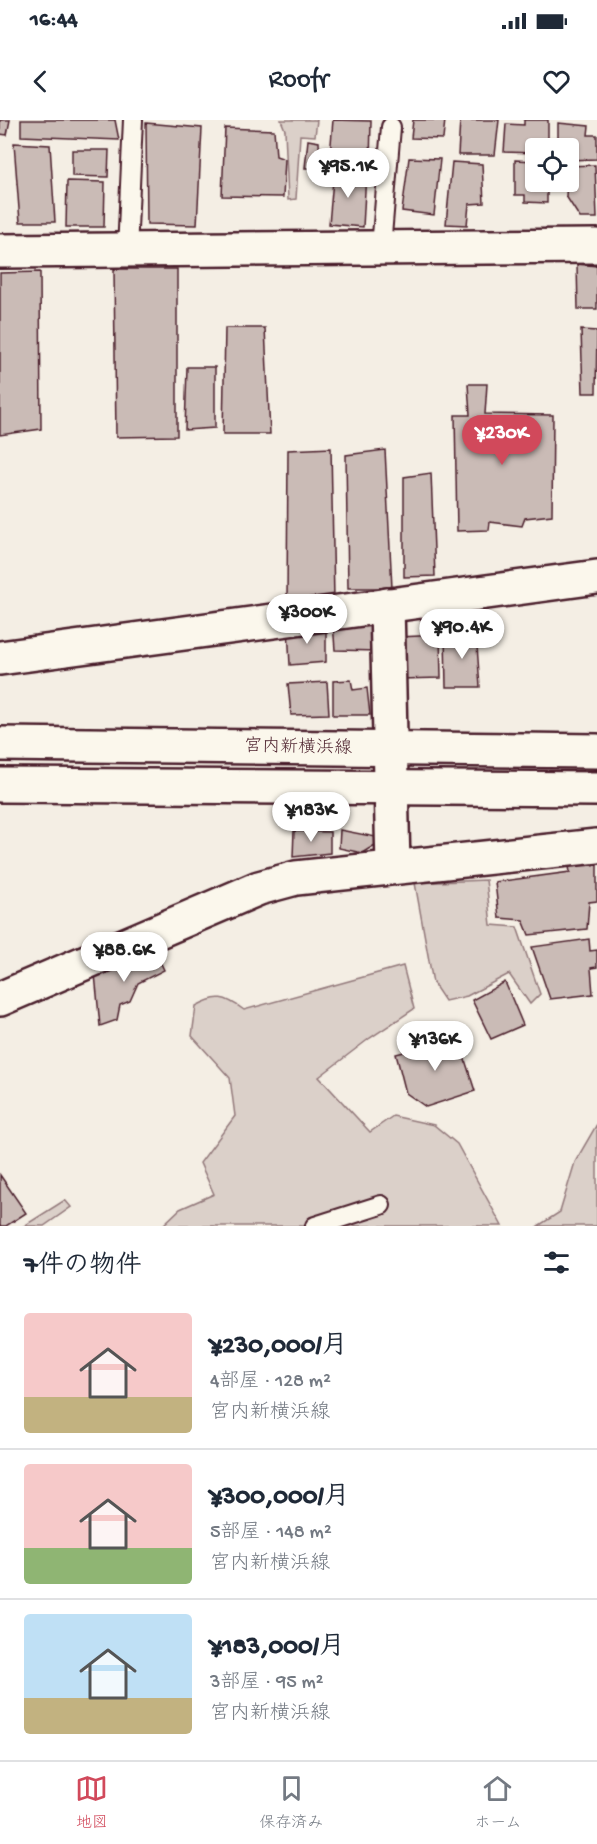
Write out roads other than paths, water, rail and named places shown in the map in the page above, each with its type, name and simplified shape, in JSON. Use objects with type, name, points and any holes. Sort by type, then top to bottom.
[{"type":"street","points":[[0,251],[597,246]]},
{"type":"street","points":[[0,658],[597,576]]},
{"type":"street","points":[[387,605],[393,867]]},
{"type":"street","name":"宮内新横浜線","points":[[0,744],[597,751]]},
{"type":"street","points":[[0,785],[597,789]]},
{"type":"street","points":[[0,999],[260,888],[296,878],[597,846]]},
{"type":"lane","points":[[127,251],[133,120]]},
{"type":"lane","points":[[381,248],[391,127]]},
{"type":"lane","points":[[315,1226],[381,1206]]}]
